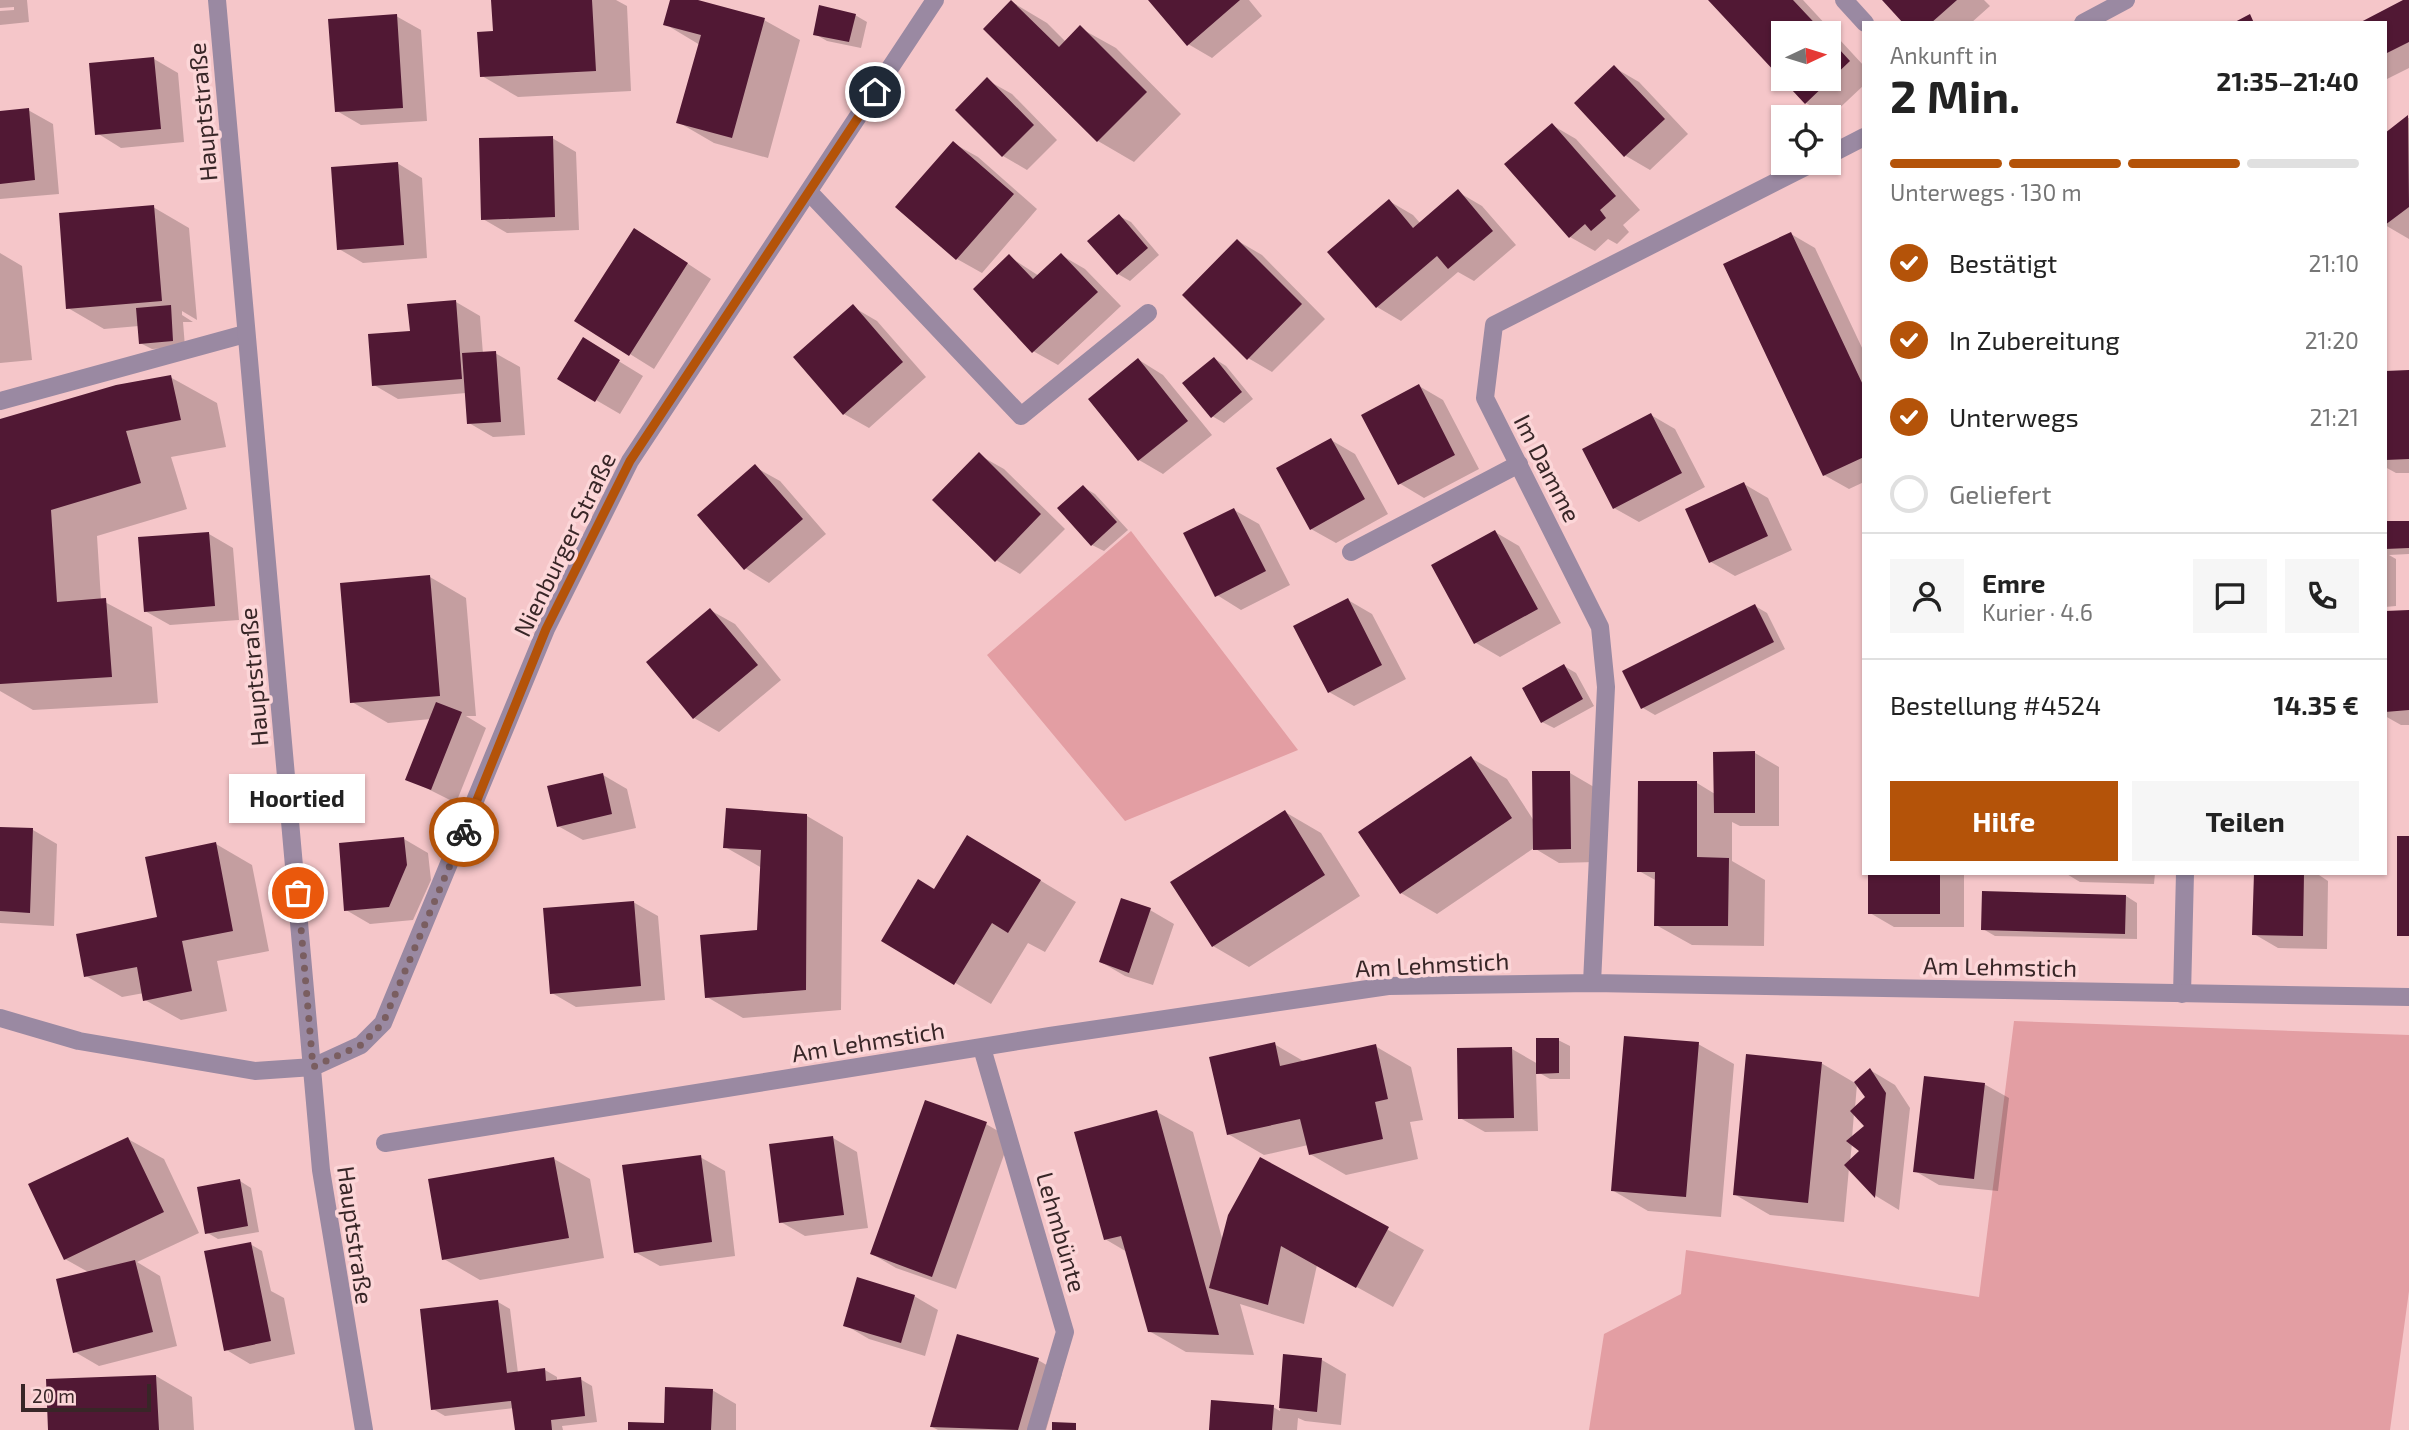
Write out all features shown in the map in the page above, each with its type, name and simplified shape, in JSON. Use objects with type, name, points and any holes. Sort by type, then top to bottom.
[{"type":"street","name":"Hauptstraße","points":[[217,0],[321,1170],[364,1430]]},
{"type":"street","name":"Nienburger Straße","points":[[313,1067],[361,1045],[383,1023],[546,629],[630,461],[935,0]]},
{"type":"street","points":[[1844,0],[1863,21]]},
{"type":"street","points":[[2087,21],[2126,0]]},
{"type":"street","points":[[1841,149],[1862,138]]},
{"type":"street","name":"Im Damme","points":[[1592,983],[1606,687],[1600,627],[1485,398],[1494,325],[1790,175]]},
{"type":"street","points":[[809,192],[1021,416],[1148,313]]},
{"type":"street","points":[[0,401],[245,334]]},
{"type":"street","points":[[1351,552],[1519,464]]},
{"type":"street","points":[[2182,994],[2185,875]]},
{"type":"street","name":"Am Lehmstich","points":[[385,1143],[1388,986],[1592,983],[2409,997]]},
{"type":"street","points":[[0,1018],[79,1041],[255,1071],[313,1067]]},
{"type":"street","name":"Lehmbünte","points":[[982,1048],[1065,1332],[1036,1430]]},
{"type":"shaded area","points":[[1131,531],[1298,750],[1125,821],[987,655]]},
{"type":"shaded area","points":[[2014,1021],[2409,1035],[2409,1291],[2390,1430],[1589,1430],[1604,1334],[1681,1294],[1686,1250],[1979,1297]]},
{"type":"building","points":[[491,0],[592,0],[596,71],[480,77],[477,32],[493,31]]},
{"type":"building","points":[[670,0],[698,0],[765,18],[732,138],[676,123],[701,35],[663,25]]},
{"type":"building","points":[[1011,0],[1059,47],[1080,25],[1147,92],[1097,142],[983,29]]},
{"type":"building","points":[[1148,0],[1240,0],[1187,46]]},
{"type":"building","points":[[1708,0],[1793,0],[1813,21],[1771,21],[1771,68]]},
{"type":"building","points":[[1882,0],[1957,0],[1933,21],[1901,21]]},
{"type":"building","points":[[2403,0],[2409,0],[2409,42],[2387,53],[2387,21],[2363,21]]},
{"type":"building","points":[[819,5],[856,14],[849,42],[813,35]]},
{"type":"building","points":[[397,14],[403,108],[335,112],[328,19]]},
{"type":"building","points":[[2250,14],[2253,21],[2237,21]]},
{"type":"building","points":[[1841,51],[1850,61],[1841,70]]},
{"type":"building","points":[[154,57],[161,129],[95,135],[89,63]]},
{"type":"building","points":[[1614,65],[1665,119],[1624,157],[1574,103]]},
{"type":"building","points":[[987,77],[1034,125],[1002,157],[955,110]]},
{"type":"building","points":[[1793,91],[1819,91],[1805,104]]},
{"type":"building","points":[[29,108],[35,180],[0,184],[0,111]]},
{"type":"building","points":[[2408,115],[2409,207],[2387,224],[2387,131]]},
{"type":"building","points":[[1552,123],[1616,196],[1600,210],[1606,218],[1591,231],[1585,224],[1569,238],[1504,164]]},
{"type":"building","points":[[553,136],[555,217],[481,220],[479,138]]},
{"type":"building","points":[[953,141],[1014,194],[956,260],[895,207]]},
{"type":"building","points":[[398,162],[404,245],[337,250],[331,167]]},
{"type":"building","points":[[1458,189],[1493,231],[1448,269],[1437,256],[1376,308],[1327,252],[1389,199],[1413,228]]},
{"type":"building","points":[[154,205],[162,301],[66,309],[59,213]]},
{"type":"building","points":[[1119,214],[1148,248],[1117,275],[1087,241]]},
{"type":"building","points":[[634,228],[688,263],[629,356],[574,321]]},
{"type":"building","points":[[1791,232],[1862,383],[1862,458],[1823,476],[1723,264]]},
{"type":"building","points":[[1237,239],[1302,304],[1247,360],[1182,295]]},
{"type":"building","points":[[1061,253],[1098,292],[1032,353],[973,289],[1009,254],[1033,279]]},
{"type":"building","points":[[456,300],[462,379],[372,386],[368,334],[410,331],[407,304]]},
{"type":"building","points":[[853,304],[903,362],[843,415],[793,357]]},
{"type":"building","points":[[171,305],[173,341],[139,344],[136,308]]},
{"type":"building","points":[[583,337],[620,360],[595,402],[557,379]]},
{"type":"building","points":[[496,351],[501,422],[467,424],[462,353]]},
{"type":"building","points":[[1214,357],[1242,392],[1211,418],[1182,383]]},
{"type":"building","points":[[1138,358],[1188,421],[1138,461],[1088,399]]},
{"type":"building","points":[[2409,370],[2409,459],[2387,460],[2387,371]]},
{"type":"building","points":[[171,375],[181,420],[126,431],[141,483],[51,510],[57,602],[106,598],[112,677],[0,684],[0,419],[116,385]]},
{"type":"building","points":[[1419,384],[1455,455],[1398,485],[1361,415]]},
{"type":"building","points":[[1651,413],[1682,473],[1613,509],[1582,449]]},
{"type":"building","points":[[1331,438],[1365,499],[1310,530],[1276,468]]},
{"type":"building","points":[[979,452],[1041,514],[995,562],[932,500]]},
{"type":"building","points":[[755,464],[803,519],[744,570],[697,515]]},
{"type":"building","points":[[1744,482],[1768,536],[1709,563],[1685,509]]},
{"type":"building","points":[[1083,485],[1117,522],[1091,546],[1057,508]]},
{"type":"building","points":[[1234,508],[1266,571],[1215,597],[1183,533]]},
{"type":"building","points":[[2387,521],[2409,521],[2409,548],[2387,549]]},
{"type":"building","points":[[1495,530],[1538,609],[1474,644],[1431,565]]},
{"type":"building","points":[[209,532],[215,606],[144,612],[138,537]]},
{"type":"building","points":[[430,575],[440,696],[350,703],[340,583]]},
{"type":"building","points":[[1348,598],[1382,665],[1328,693],[1293,626]]},
{"type":"building","points":[[1755,604],[1774,642],[1641,709],[1622,671]]},
{"type":"building","points":[[710,608],[758,665],[693,719],[646,662]]},
{"type":"building","points":[[2409,610],[2409,710],[2387,712],[2387,611]]},
{"type":"building","points":[[1564,664],[1583,699],[1541,723],[1522,688]]},
{"type":"building","points":[[436,702],[462,712],[431,790],[405,780]]},
{"type":"building","points":[[1755,751],[1755,813],[1714,813],[1713,752]]},
{"type":"building","points":[[1471,756],[1512,818],[1400,894],[1358,832]]},
{"type":"building","points":[[1532,771],[1570,771],[1571,849],[1533,850]]},
{"type":"building","points":[[603,773],[612,814],[557,827],[547,786]]},
{"type":"building","points":[[1638,781],[1697,781],[1697,857],[1729,858],[1728,926],[1654,926],[1655,872],[1637,872]]},
{"type":"building","points":[[726,808],[807,814],[806,990],[705,998],[700,935],[757,930],[761,850],[723,848]]},
{"type":"building","points":[[1285,810],[1325,875],[1212,947],[1170,882]]},
{"type":"building","points":[[0,827],[33,828],[30,913],[0,911]]},
{"type":"building","points":[[967,835],[1041,880],[1008,933],[992,923],[954,985],[881,941],[918,879],[934,889]]},
{"type":"building","points":[[2397,836],[2409,836],[2409,936],[2397,936]]},
{"type":"building","points":[[404,837],[407,865],[389,907],[344,911],[339,843]]},
{"type":"building","points":[[216,842],[233,931],[182,941],[192,991],[143,1001],[137,967],[84,977],[76,934],[157,917],[145,857]]},
{"type":"building","points":[[1868,875],[1940,875],[1940,914],[1868,914]]},
{"type":"building","points":[[2254,875],[2304,875],[2303,936],[2252,935]]},
{"type":"building","points":[[1982,891],[2126,895],[2125,934],[1981,930]]},
{"type":"building","points":[[1121,898],[1151,908],[1129,973],[1099,962]]},
{"type":"building","points":[[634,901],[641,986],[550,994],[543,908]]},
{"type":"building","points":[[1624,1036],[1699,1042],[1686,1197],[1611,1191]]},
{"type":"building","points":[[1536,1038],[1559,1038],[1559,1073],[1536,1074]]},
{"type":"building","points":[[1275,1042],[1280,1066],[1376,1044],[1388,1099],[1375,1102],[1383,1139],[1309,1155],[1300,1119],[1227,1135],[1209,1057]]},
{"type":"building","points":[[1512,1047],[1514,1118],[1458,1119],[1457,1048]]},
{"type":"building","points":[[1746,1054],[1822,1062],[1808,1203],[1733,1195]]},
{"type":"building","points":[[1870,1068],[1886,1093],[1875,1198],[1844,1165],[1859,1151],[1846,1141],[1864,1126],[1850,1111],[1865,1097],[1854,1082]]},
{"type":"building","points":[[1924,1076],[1985,1083],[1974,1179],[1913,1172]]},
{"type":"building","points":[[925,1100],[987,1122],[932,1277],[870,1254]]},
{"type":"building","points":[[1157,1110],[1219,1335],[1148,1332],[1121,1236],[1104,1240],[1074,1132]]},
{"type":"building","points":[[833,1136],[844,1215],[779,1223],[769,1144]]},
{"type":"building","points":[[128,1137],[164,1212],[64,1260],[28,1184]]},
{"type":"building","points":[[701,1155],[712,1242],[634,1253],[622,1165]]},
{"type":"building","points":[[554,1157],[569,1238],[442,1260],[428,1179]]},
{"type":"building","points":[[1260,1157],[1389,1227],[1356,1288],[1281,1246],[1268,1305],[1209,1288],[1228,1215]]},
{"type":"building","points":[[240,1179],[248,1226],[205,1234],[197,1187]]},
{"type":"building","points":[[251,1242],[271,1341],[224,1351],[204,1251]]},
{"type":"building","points":[[135,1260],[153,1332],[73,1353],[56,1279]]},
{"type":"building","points":[[857,1277],[915,1295],[901,1343],[843,1326]]},
{"type":"building","points":[[498,1300],[507,1373],[545,1368],[546,1381],[581,1377],[585,1416],[551,1420],[552,1430],[515,1430],[511,1401],[431,1410],[420,1309]]},
{"type":"building","points":[[957,1334],[1039,1358],[1018,1430],[930,1427]]},
{"type":"building","points":[[1283,1354],[1322,1358],[1317,1412],[1279,1408]]},
{"type":"building","points":[[156,1375],[159,1430],[48,1430],[46,1379]]},
{"type":"building","points":[[665,1387],[713,1389],[711,1430],[628,1430],[628,1422],[664,1423]]},
{"type":"building","points":[[1211,1400],[1274,1405],[1272,1430],[1209,1430]]},
{"type":"building","points":[[1052,1422],[1076,1423],[1076,1430],[1052,1430]]},
{"type":"way so far","points":[[298,893],[313,1067],[361,1045],[383,1023],[402,985],[464,832]]},
{"type":"place","name":"Hoortied","points":[[298,893]]},
{"type":"route","points":[[464,832],[546,629],[630,461],[875,92]]}]
